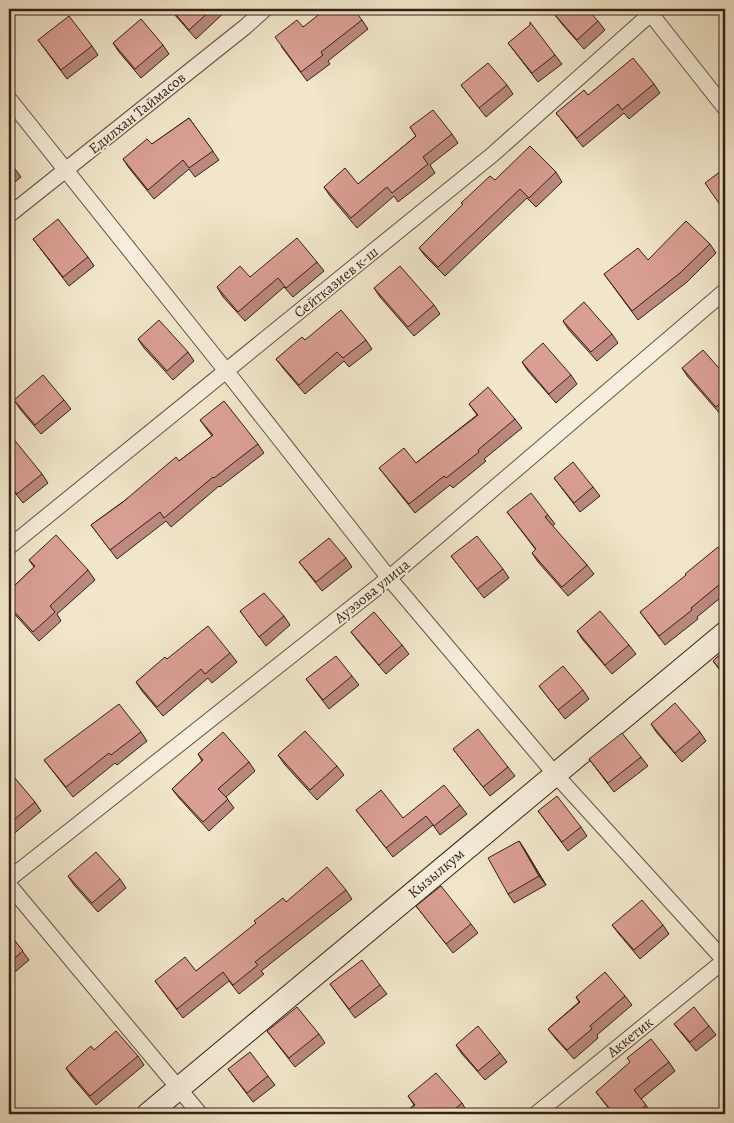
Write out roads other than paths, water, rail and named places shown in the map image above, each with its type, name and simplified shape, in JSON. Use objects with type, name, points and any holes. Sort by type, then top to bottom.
[{"type":"street","name":"Едилхан Таймасов","points":[[9,215],[265,9]]},
{"type":"street","points":[[651,10],[725,108]]},
{"type":"street","name":"Сейтказиев к-ш","points":[[9,547],[492,155],[651,10]]},
{"type":"street","points":[[9,100],[390,578],[555,774],[725,960]]},
{"type":"street","name":"Ауэзова улица","points":[[9,879],[390,578],[725,291]]},
{"type":"street","name":"Кызылкум","points":[[148,1114],[725,633]]},
{"type":"street","points":[[9,885],[200,1114]]},
{"type":"street","name":"Аккетик","points":[[536,1114],[725,960]]}]
